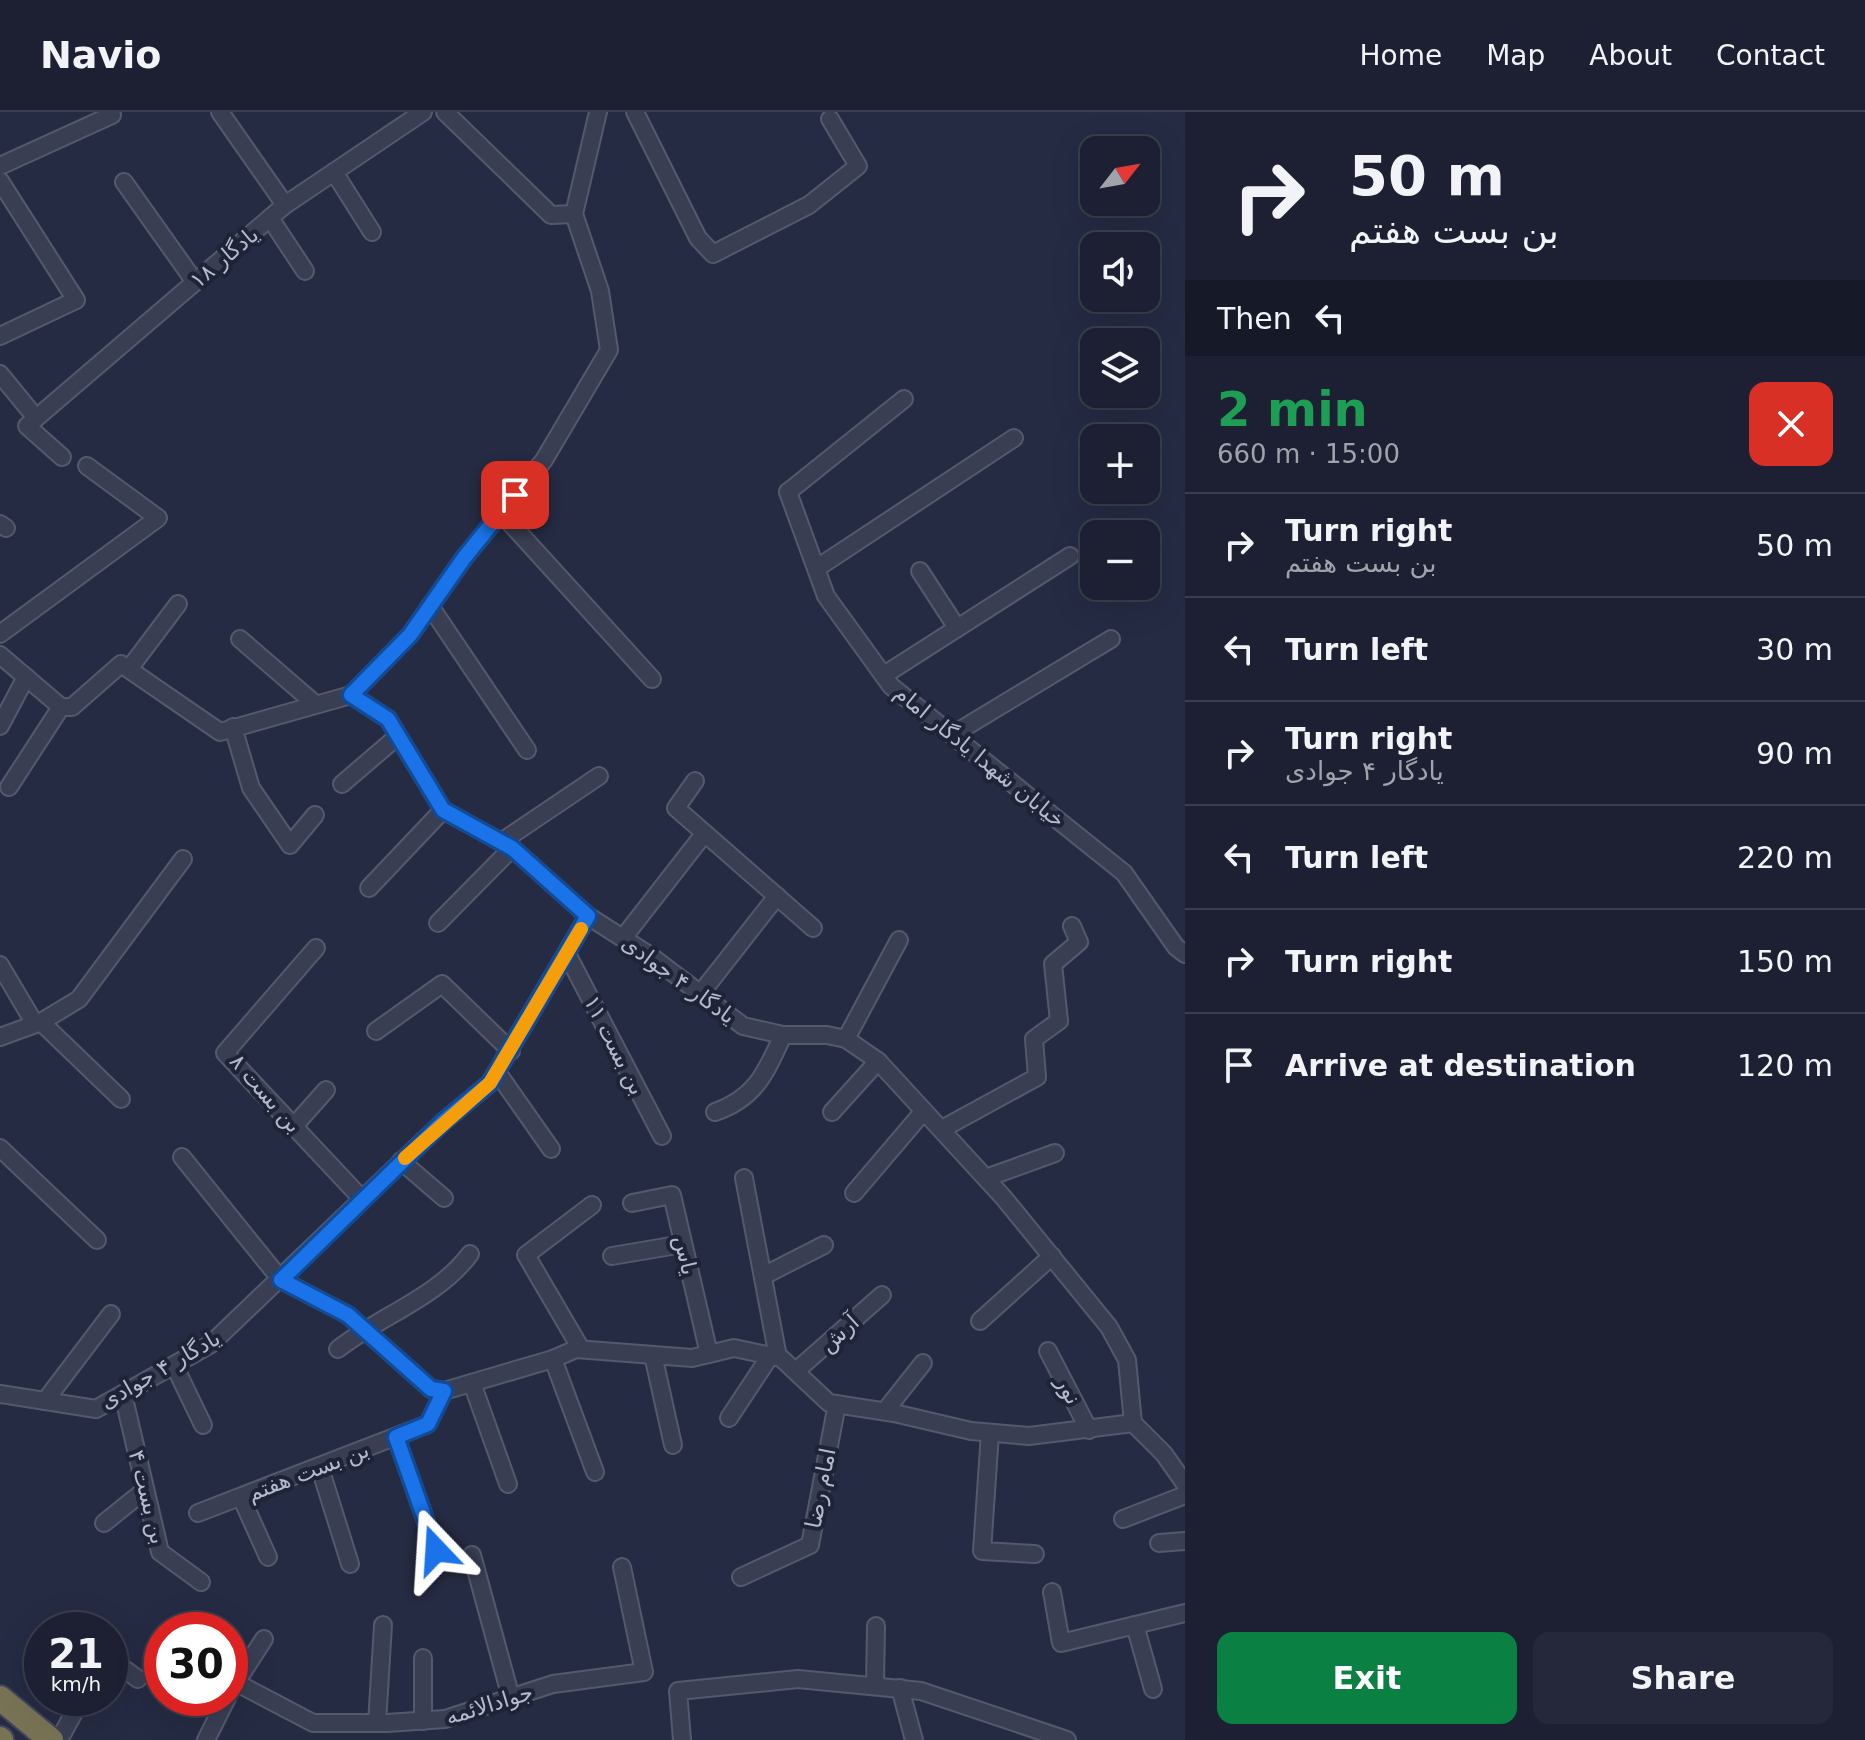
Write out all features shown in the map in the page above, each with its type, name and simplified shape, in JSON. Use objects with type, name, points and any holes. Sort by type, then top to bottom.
[{"type":"highway","points":[[0,1698],[51,1740]]},
{"type":"street","points":[[220,112],[285,205]]},
{"type":"street","name":"یادگار ۱۸","points":[[36,418],[285,205],[423,112]]},
{"type":"street","points":[[445,112],[551,215],[574,214]]},
{"type":"street","points":[[0,655],[61,707],[72,707],[121,664],[220,732],[351,695],[410,635],[544,460],[609,350],[600,291],[574,214],[598,112]]},
{"type":"street","points":[[635,112],[698,238],[713,254],[809,205],[858,166],[830,119]]},
{"type":"street","points":[[0,166],[112,115]]},
{"type":"street","points":[[334,172],[372,232]]},
{"type":"street","points":[[0,181],[76,300],[0,336]]},
{"type":"street","points":[[124,182],[195,282]]},
{"type":"street","points":[[270,218],[305,271]]},
{"type":"street","points":[[0,374],[36,418],[27,426],[62,457]]},
{"type":"street","name":"خیابان شهدا یادگار امام","points":[[900,400],[788,492],[826,596],[891,686],[1124,873],[1176,947],[1185,954]]},
{"type":"street","points":[[817,568],[1014,438]]},
{"type":"street","points":[[0,634],[158,518],[87,466]]},
{"type":"street","points":[[501,513],[652,679]]},
{"type":"street","points":[[884,675],[1070,556]]},
{"type":"street","points":[[920,571],[957,628]]},
{"type":"street","points":[[129,669],[178,604]]},
{"type":"street","points":[[430,606],[527,750]]},
{"type":"street","points":[[240,639],[314,703]]},
{"type":"street","points":[[952,735],[1111,639]]},
{"type":"street","points":[[0,726],[26,677]]},
{"type":"street","points":[[351,695],[388,719],[443,810],[506,845],[588,916]]},
{"type":"street","points":[[9,787],[61,707]]},
{"type":"street","points":[[233,727],[251,788],[290,845],[315,815]]},
{"type":"street","points":[[342,784],[398,736]]},
{"type":"street","points":[[438,923],[506,845],[599,776]]},
{"type":"street","points":[[695,781],[676,808],[813,928]]},
{"type":"street","points":[[369,888],[443,810]]},
{"type":"street","points":[[623,938],[704,834]]},
{"type":"street","points":[[0,1037],[38,1023],[79,999],[183,859]]},
{"type":"street","points":[[701,993],[777,896]]},
{"type":"street","name":"یادگار ۴ جوادی","points":[[0,1394],[96,1409],[211,1344],[281,1280],[401,1161],[490,1083],[588,916],[701,993],[743,1026],[783,1035],[827,1035],[846,1039],[878,1061],[986,1178],[1109,1327],[1127,1360],[1133,1423]]},
{"type":"street","points":[[942,1129],[1037,1077],[1034,1039],[1059,1021],[1053,964],[1079,942],[1072,926]]},
{"type":"street","points":[[846,1039],[899,940]]},
{"type":"street","name":"بن بست ۸","points":[[316,948],[225,1053],[362,1199]]},
{"type":"street","name":"بن بست ۱۱","points":[[567,954],[662,1136]]},
{"type":"street","points":[[0,965],[38,1023],[121,1099]]},
{"type":"street","points":[[376,1031],[442,984],[511,1051]]},
{"type":"street","points":[[715,1112],[739,1104],[756,1085],[783,1035]]},
{"type":"street","points":[[832,1112],[878,1061]]},
{"type":"street","points":[[497,1072],[551,1149]]},
{"type":"street","points":[[294,1126],[326,1090]]},
{"type":"street","points":[[854,1193],[923,1112]]},
{"type":"street","points":[[0,1148],[97,1240]]},
{"type":"street","points":[[986,1178],[1055,1153]]},
{"type":"street","points":[[182,1157],[281,1280],[348,1315],[431,1389],[444,1391],[581,1349],[692,1358],[734,1348],[774,1356],[796,1371],[829,1403],[990,1433],[1029,1436],[1133,1423],[1164,1454],[1185,1484]]},
{"type":"street","points":[[401,1161],[444,1198]]},
{"type":"street","points":[[729,1418],[774,1356],[763,1276],[744,1178]]},
{"type":"street","name":"یاس","points":[[632,1203],[672,1195],[709,1354]]},
{"type":"street","points":[[581,1349],[526,1255],[592,1205]]},
{"type":"street","points":[[612,1256],[683,1244]]},
{"type":"street","points":[[763,1276],[824,1245]]},
{"type":"street","points":[[338,1349],[364,1329],[454,1275],[470,1254]]},
{"type":"street","points":[[980,1321],[1052,1256]]},
{"type":"street","name":"آرش","points":[[796,1371],[882,1295]]},
{"type":"street","points":[[45,1401],[111,1314]]},
{"type":"street","name":"نور","points":[[1048,1351],[1089,1430]]},
{"type":"street","points":[[653,1355],[673,1445]]},
{"type":"street","points":[[553,1359],[595,1472]]},
{"type":"street","points":[[885,1411],[923,1363]]},
{"type":"street","points":[[174,1365],[203,1425]]},
{"type":"street","points":[[472,1383],[508,1484]]},
{"type":"street","name":"بن بست هفتم","points":[[198,1513],[428,1424],[444,1391]]},
{"type":"street","name":"بن بست ۴","points":[[123,1394],[160,1552],[201,1582]]},
{"type":"street","name":"امام رضا","points":[[741,1577],[810,1545],[837,1404]]},
{"type":"street","points":[[990,1433],[982,1551],[1035,1554]]},
{"type":"street","points":[[396,1437],[436,1550]]},
{"type":"street","points":[[320,1468],[350,1564]]},
{"type":"street","points":[[104,1523],[145,1490]]},
{"type":"street","points":[[1123,1519],[1185,1495]]},
{"type":"street","points":[[241,1497],[268,1557]]},
{"type":"street","points":[[1159,1543],[1185,1541]]},
{"type":"street","points":[[472,1555],[511,1698]]},
{"type":"street","name":"جوادالائمه","points":[[248,1694],[313,1723],[423,1721],[445,1719],[553,1684],[644,1672],[622,1567]]},
{"type":"street","points":[[1052,1592],[1061,1643],[1185,1613]]},
{"type":"street","points":[[377,1723],[383,1625]]},
{"type":"street","points":[[1135,1625],[1153,1689]]},
{"type":"street","points":[[875,1686],[876,1626]]},
{"type":"street","points":[[248,1663],[264,1639]]},
{"type":"street","points":[[423,1658],[423,1721]]},
{"type":"street","points":[[128,1672],[138,1679]]},
{"type":"street","points":[[682,1740],[678,1691],[798,1679],[900,1688],[936,1695],[1067,1740]]},
{"type":"street","points":[[900,1688],[914,1740]]},
{"type":"street","points":[[59,1740],[72,1716]]},
{"type":"street","points":[[206,1740],[218,1716]]},
{"type":"slow traffic","points":[[405,1158],[490,1083],[533,1015],[581,929]]},
{"type":"route","points":[[436,1550],[396,1437],[428,1424],[444,1391],[431,1389],[348,1315],[281,1280],[443,1122],[490,1083],[533,1015],[588,916],[512,848],[443,810],[388,719],[351,695],[410,635],[464,558],[515,495]]}]
